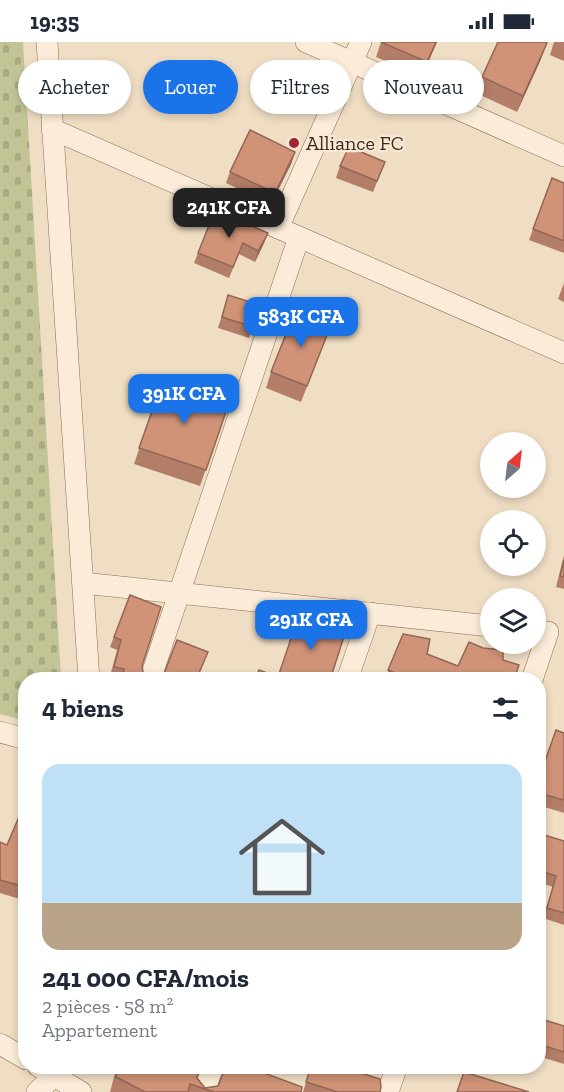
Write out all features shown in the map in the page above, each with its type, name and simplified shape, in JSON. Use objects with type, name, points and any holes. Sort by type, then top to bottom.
[{"type":"street","points":[[46,42],[89,672]]},
{"type":"street","points":[[306,42],[564,156]]},
{"type":"street","points":[[278,228],[361,42]]},
{"type":"street","points":[[52,129],[564,353]]},
{"type":"street","points":[[153,672],[299,237]]},
{"type":"street","points":[[83,583],[480,625]]},
{"type":"street","points":[[350,672],[370,613]]},
{"type":"street","points":[[535,672],[549,632]]},
{"type":"street","points":[[0,732],[18,737]]},
{"type":"street","points":[[0,1044],[18,1055]]},
{"type":"street","points":[[37,1092],[45,1074]]},
{"type":"street","points":[[51,1074],[81,1092]]},
{"type":"street","points":[[204,1092],[210,1074]]},
{"type":"street","points":[[388,1092],[394,1074]]},
{"type":"green space","points":[[0,42],[23,42],[24,60],[18,60],[18,114],[27,114],[61,672],[18,672],[18,719],[0,714]]},
{"type":"building","points":[[381,42],[436,42],[428,60],[422,60]]},
{"type":"building","points":[[498,42],[547,43],[523,96],[484,78],[484,73]]},
{"type":"building","points":[[250,130],[295,152],[275,193],[230,172]]},
{"type":"building","points":[[349,147],[385,162],[377,181],[340,166]]},
{"type":"building","points":[[552,178],[564,183],[564,241],[533,229]]},
{"type":"building","points":[[215,210],[268,233],[258,251],[243,243],[233,267],[198,253]]},
{"type":"building","points":[[228,295],[260,305],[253,327],[222,317]]},
{"type":"building","points":[[295,311],[331,325],[307,386],[271,372]]},
{"type":"building","points":[[163,380],[229,403],[206,470],[139,448]]},
{"type":"building","points":[[564,560],[564,577],[560,576]]},
{"type":"building","points":[[130,595],[161,607],[142,666],[143,672],[123,672],[124,669],[114,667],[121,640],[114,637]]},
{"type":"building","points":[[299,615],[348,624],[333,672],[280,672]]},
{"type":"building","points":[[403,634],[430,639],[427,654],[458,666],[469,642],[480,647],[480,654],[503,654],[503,660],[519,665],[517,672],[393,672],[388,670]]},
{"type":"building","points":[[177,640],[208,652],[199,672],[165,672]]},
{"type":"building","points":[[556,730],[564,733],[564,800],[546,795],[546,758]]},
{"type":"building","points":[[18,819],[18,885],[0,880],[0,842],[7,845]]},
{"type":"building","points":[[546,835],[564,841],[564,913],[547,908],[556,876],[546,873]]},
{"type":"building","points":[[546,1020],[564,1026],[564,1052],[546,1046]]},
{"type":"building","points":[[117,1074],[198,1074],[197,1078],[205,1088],[218,1086],[223,1074],[267,1074],[302,1087],[301,1092],[214,1092],[190,1084],[188,1092],[145,1092],[116,1077]]},
{"type":"building","points":[[308,1074],[364,1074],[380,1079],[381,1087],[380,1092],[338,1092],[306,1082]]},
{"type":"building","points":[[463,1074],[470,1074],[529,1092],[457,1092]]},
{"type":"place","name":"Alliance FC","points":[[294,143]]}]
